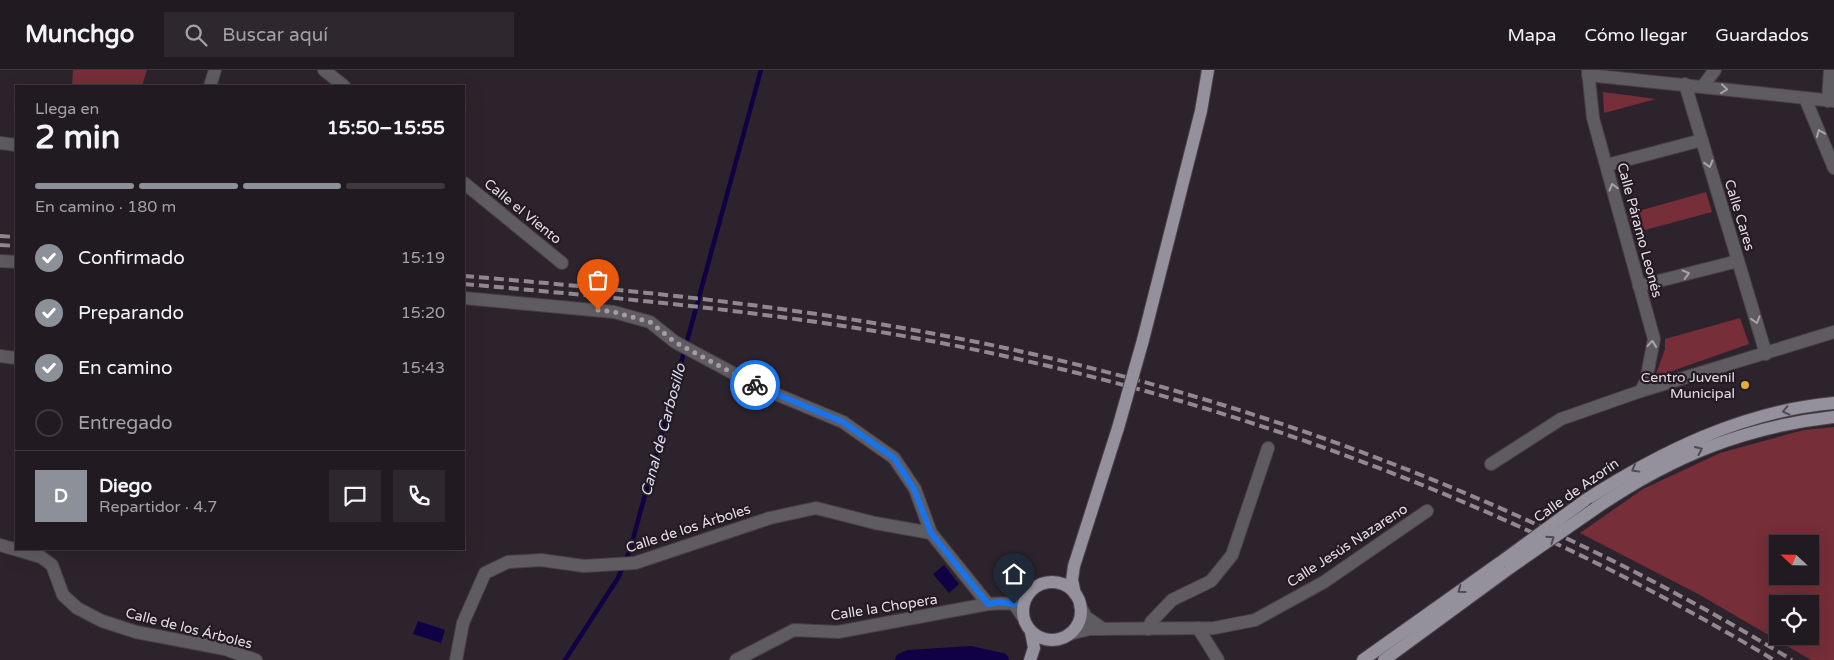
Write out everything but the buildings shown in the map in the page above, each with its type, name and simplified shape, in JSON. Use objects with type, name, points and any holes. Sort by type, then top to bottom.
[{"type":"main road","points":[[1031,658],[1043,644],[1069,634],[1077,624],[1077,600],[1072,580],[1074,566],[1118,428],[1143,340],[1192,150],[1208,70]]},
{"type":"main road","name":"Calle de Azorín","points":[[1384,660],[1506,565],[1584,501],[1632,470],[1675,448],[1718,430],[1766,416],[1814,405],[1834,403]]},
{"type":"main road","name":"Calle de Azorín","points":[[1363,660],[1634,482],[1712,444],[1761,429],[1834,417]]},
{"type":"main road","points":[[1031,658],[1034,648],[1031,632],[1023,617],[1026,598],[1035,588],[1062,577],[1074,566]]},
{"type":"main road","points":[[1047,583],[1065,586],[1077,600]]},
{"type":"main road","points":[[1031,632],[1051,640]]},
{"type":"street","points":[[210,85],[215,70]]},
{"type":"street","points":[[324,70],[343,85]]},
{"type":"street","points":[[1702,86],[1716,70]]},
{"type":"street","points":[[1588,72],[1650,75],[1685,84],[1831,101],[1830,70]]},
{"type":"street","name":"Calle Páramo Leonés","points":[[1588,72],[1594,118],[1654,340],[1646,381],[1641,391]]},
{"type":"street","name":"Calle Cares","points":[[1685,84],[1766,354]]},
{"type":"street","points":[[1805,98],[1834,168]]},
{"type":"street","points":[[1607,165],[1702,140]]},
{"type":"street","points":[[0,143],[15,145]]},
{"type":"street","name":"Calle el Viento","points":[[465,184],[562,263]]},
{"type":"street","points":[[0,261],[15,262]]},
{"type":"street","points":[[1639,286],[1738,261]]},
{"type":"street","points":[[465,298],[614,312],[650,322],[675,342],[759,387],[843,422],[894,458],[914,489],[931,533],[988,604]]},
{"type":"street","points":[[1490,464],[1561,419],[1641,391],[1834,332]]},
{"type":"street","points":[[0,356],[15,358]]},
{"type":"street","points":[[1148,629],[1151,622],[1172,600],[1211,581],[1232,554],[1268,448]]},
{"type":"street","name":"Calle de los Árboles","points":[[456,660],[463,623],[485,573],[508,562],[541,560],[584,566],[613,566],[635,563],[770,518],[816,508],[875,523],[931,533]]},
{"type":"street","name":"Calle Jesús Nazareno","points":[[1069,634],[1090,629],[1214,628],[1255,620],[1324,582],[1427,511]]},
{"type":"street","name":"Calle de los Árboles","points":[[0,545],[15,549]]},
{"type":"street","name":"Calle de los Árboles","points":[[17,550],[41,557],[52,565],[63,595],[77,608],[102,621],[136,632],[225,649],[256,660]]},
{"type":"street","name":"Calle la Chopera","points":[[736,660],[794,630],[838,632],[1000,602],[1014,604],[1026,598]]},
{"type":"street","points":[[1077,600],[1086,617],[1103,629]]},
{"type":"street","points":[[1014,604],[1023,617]]},
{"type":"street","points":[[1198,628],[1218,660]]},
{"type":"shaded area","points":[[73,70],[147,70],[142,85],[72,85]]},
{"type":"shaded area","points":[[1603,92],[1656,99],[1604,113]]},
{"type":"shaded area","points":[[1706,192],[1712,212],[1634,233],[1628,214]]},
{"type":"shaded area","points":[[1740,318],[1749,344],[1655,377],[1665,349],[1665,339]]},
{"type":"shaded area","points":[[1834,427],[1834,660],[1811,660],[1785,645],[1819,645],[1819,595],[1769,595],[1769,635],[1700,595],[1580,533],[1643,489],[1720,453],[1804,430]]},
{"type":"shaded area","points":[[944,565],[959,584],[949,593],[933,574]]},
{"type":"shaded area","points":[[418,621],[445,630],[441,643],[413,634]]},
{"type":"waterway","name":"Canal de Carbosillo","points":[[565,660],[618,578],[630,550],[761,70]]},
{"type":"waterway","points":[[902,660],[909,657],[971,653],[1002,660]]},
{"type":"railway","points":[[0,236],[15,237]]},
{"type":"railway","points":[[0,245],[15,246]]},
{"type":"railway","points":[[465,276],[698,298],[872,323],[1043,356],[1155,385],[1266,419],[1376,458],[1484,501],[1590,550],[1693,603],[1792,660]]},
{"type":"railway","points":[[465,284],[698,307],[873,331],[1042,364],[1151,393],[1260,426],[1367,463],[1472,506],[1575,553],[1676,604],[1774,660]]},
{"type":"way so far","points":[[598,310],[614,312],[650,322],[675,342],[755,385]]},
{"type":"place","name":"Centro Juvenil Municipal","points":[[1745,385]]},
{"type":"route","points":[[755,385],[843,422],[894,458],[914,489],[931,533],[988,604],[1000,602],[1014,604]]}]
